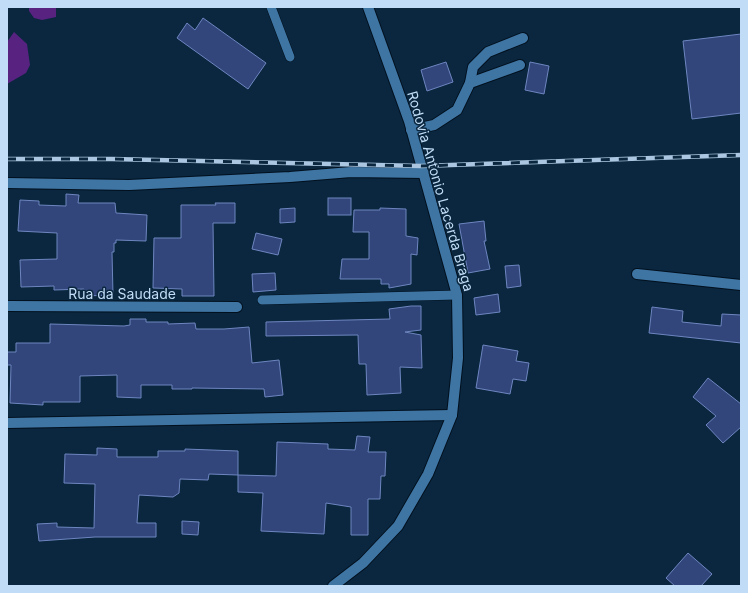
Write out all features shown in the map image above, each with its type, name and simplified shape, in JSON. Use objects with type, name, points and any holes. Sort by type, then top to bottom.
[{"type":"street","name":"Rodovia Antonio Lacerda Braga","points":[[333,586],[363,563],[398,526],[428,474],[452,415],[458,358],[457,296],[412,130],[368,7]]},
{"type":"street","points":[[412,130],[434,125],[456,110],[470,83],[473,67],[488,52],[523,38]]},
{"type":"street","points":[[470,83],[520,65]]},
{"type":"street","points":[[7,183],[129,185],[290,177],[352,172],[424,173]]},
{"type":"street","points":[[637,274],[741,285]]},
{"type":"street","name":"Rua da Saudade","points":[[7,306],[237,307]]},
{"type":"street","points":[[7,423],[452,415]]},
{"type":"lane","points":[[271,7],[290,56]]},
{"type":"lane","points":[[262,300],[457,296]]},
{"type":"shaded area","points":[[29,7],[56,7],[56,17],[42,20],[34,18],[29,11]]},
{"type":"shaded area","points":[[14,32],[27,44],[30,65],[26,73],[7,84],[7,42]]},
{"type":"building","points":[[203,18],[266,63],[248,89],[177,38],[187,23],[195,30]]},
{"type":"building","points":[[741,34],[741,113],[692,119],[683,41]]},
{"type":"building","points":[[446,62],[453,82],[427,91],[421,70]]},
{"type":"building","points":[[530,62],[549,66],[544,94],[525,90]]},
{"type":"building","points":[[66,194],[79,195],[78,203],[115,203],[116,213],[147,215],[146,241],[116,240],[116,243],[114,243],[114,252],[112,252],[113,295],[84,296],[84,289],[54,290],[54,286],[21,287],[20,260],[57,259],[57,233],[18,231],[20,200],[39,201],[39,205],[66,206]]},
{"type":"building","points":[[328,198],[351,198],[351,215],[328,215]]},
{"type":"building","points":[[215,203],[235,203],[235,223],[213,223],[214,296],[182,296],[182,289],[153,288],[154,238],[181,238],[181,205],[216,205]]},
{"type":"building","points":[[295,208],[295,222],[280,223],[280,209]]},
{"type":"building","points":[[380,208],[406,209],[406,236],[418,238],[417,255],[411,254],[411,284],[389,288],[389,284],[381,284],[381,279],[340,279],[342,259],[369,259],[369,232],[353,232],[354,210],[380,210]]},
{"type":"building","points":[[484,221],[486,241],[484,241],[490,269],[468,273],[459,224]]},
{"type":"building","points":[[256,233],[282,239],[278,255],[252,249]]},
{"type":"building","points":[[519,265],[521,286],[507,288],[505,266]]},
{"type":"building","points":[[275,273],[276,290],[253,292],[252,274]]},
{"type":"building","points":[[498,294],[500,312],[476,315],[474,298]]},
{"type":"building","points":[[421,306],[421,330],[405,332],[421,335],[422,368],[400,367],[401,393],[367,395],[366,364],[359,364],[358,335],[266,336],[266,322],[390,319],[389,309]]},
{"type":"building","points":[[652,307],[683,311],[682,322],[721,326],[722,314],[741,315],[741,343],[649,333]]},
{"type":"building","points":[[130,319],[146,319],[146,322],[168,322],[168,324],[195,323],[196,329],[249,327],[252,363],[279,360],[283,395],[265,397],[264,389],[172,389],[172,385],[141,385],[141,398],[117,397],[117,375],[80,376],[80,402],[43,402],[43,405],[10,403],[11,365],[7,365],[7,352],[16,352],[16,343],[50,343],[50,324],[124,326],[130,325]]},
{"type":"building","points":[[483,345],[518,351],[516,361],[529,363],[526,381],[513,379],[510,394],[476,388]]},
{"type":"building","points":[[708,378],[741,404],[741,427],[723,443],[706,425],[716,416],[693,397]]},
{"type":"building","points":[[357,436],[370,437],[368,452],[386,452],[385,476],[381,476],[380,499],[368,499],[368,535],[351,535],[351,507],[326,503],[324,534],[261,531],[263,493],[238,492],[238,475],[276,476],[277,442],[328,444],[328,449],[355,450]]},
{"type":"building","points":[[97,448],[117,449],[117,457],[158,457],[158,451],[185,451],[185,449],[238,451],[238,475],[209,474],[208,480],[180,479],[179,493],[173,497],[139,495],[137,523],[156,523],[156,537],[95,537],[39,541],[37,524],[57,523],[57,527],[94,528],[95,484],[64,483],[65,454],[97,455]]},
{"type":"building","points":[[182,521],[199,522],[198,535],[182,534]]},
{"type":"building","points":[[688,553],[712,574],[701,586],[675,586],[666,578]]},
{"type":"railway","points":[[7,159],[112,159],[421,166],[741,155]]}]
